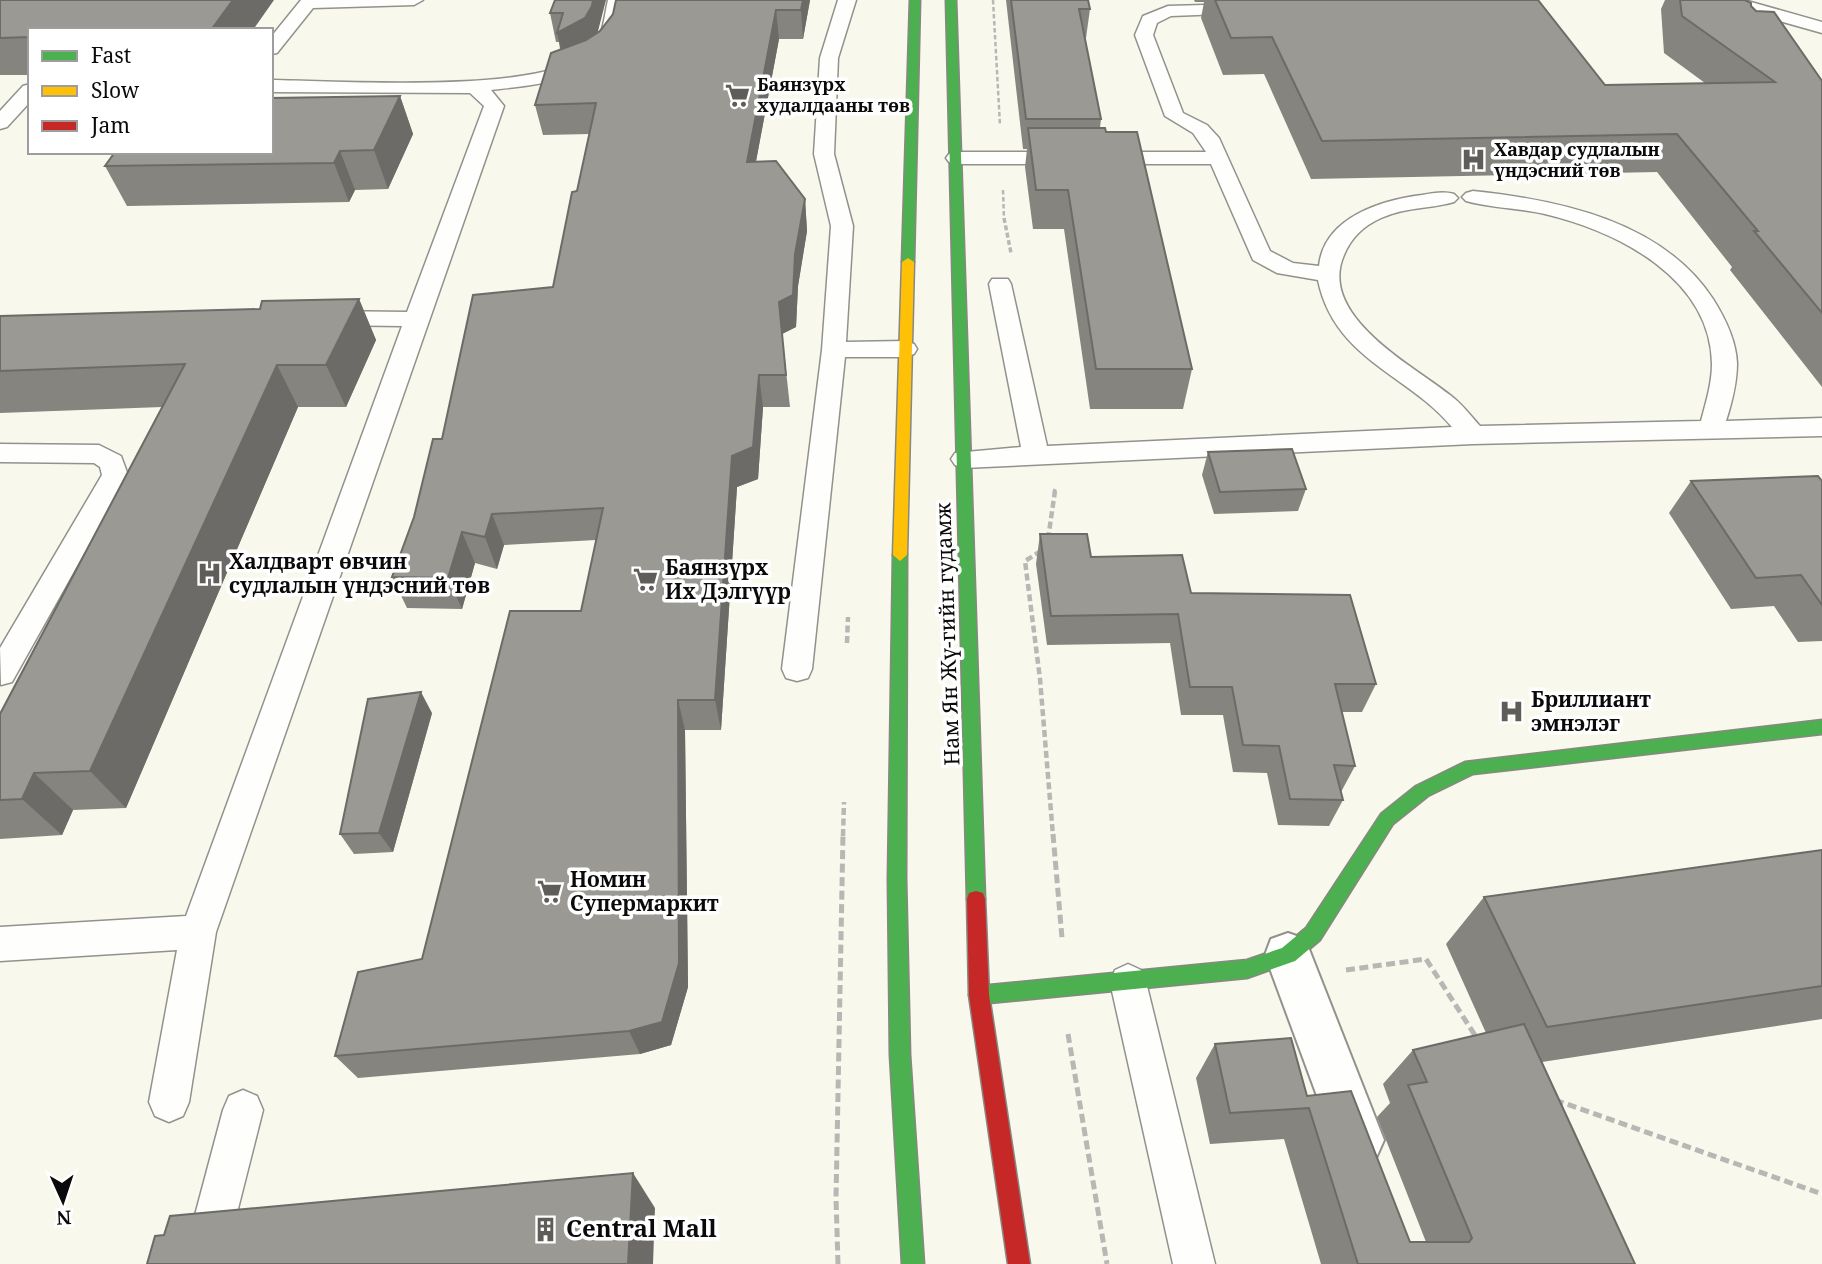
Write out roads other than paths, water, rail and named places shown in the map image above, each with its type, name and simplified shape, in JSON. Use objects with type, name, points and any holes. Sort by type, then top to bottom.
[{"type":"main road","name":"Нам Ян Жү-гийн гудамж","points":[[913,1264],[900,1055],[897,879],[898,624],[915,0]]},
{"type":"main road","name":"Нам Ян Жү-гийн гудамж","points":[[951,0],[979,995],[1019,1264]]},
{"type":"main road","points":[[979,995],[1292,966],[1387,819],[1422,791],[1471,767],[1822,727]]},
{"type":"street","points":[[1292,966],[1375,1186]]},
{"type":"lane","points":[[273,47],[308,3],[414,0]]},
{"type":"lane","points":[[280,86],[475,86],[549,75],[586,64],[604,48],[617,0]]},
{"type":"lane","points":[[797,669],[834,351],[842,226],[824,154],[828,58],[847,0]]},
{"type":"lane","points":[[1725,0],[1822,28]]},
{"type":"lane","points":[[1260,8],[1168,11],[1149,20],[1144,35],[1175,116],[1200,129],[1212,142],[1261,256],[1278,267],[1295,273],[1327,274]]},
{"type":"lane","points":[[1796,39],[1822,38]]},
{"type":"lane","points":[[280,86],[311,101],[328,103],[494,106]]},
{"type":"lane","points":[[475,86],[494,106]]},
{"type":"lane","points":[[0,90],[28,90]]},
{"type":"lane","points":[[0,123],[28,91]]},
{"type":"lane","points":[[169,1102],[198,932],[494,106]]},
{"type":"lane","points":[[956,158],[1219,158]]},
{"type":"lane","points":[[1447,198],[1404,202],[1375,213],[1351,227],[1332,251],[1327,274],[1334,302],[1356,333],[1389,365],[1442,401],[1473,435]]},
{"type":"lane","points":[[1473,198],[1521,202],[1584,218],[1618,232],[1676,270],[1696,290],[1712,312],[1720,335],[1724,370],[1711,430]]},
{"type":"lane","points":[[1000,285],[1036,456]]},
{"type":"lane","points":[[305,318],[416,319]]},
{"type":"lane","points":[[834,351],[905,349]]},
{"type":"lane","points":[[964,459],[1473,435],[1822,427]]},
{"type":"lane","points":[[0,453],[99,454],[112,462],[115,475],[1,673]]},
{"type":"lane","points":[[0,944],[198,932]]},
{"type":"lane","points":[[1128,982],[1194,1264]]},
{"type":"lane","points":[[203,1264],[243,1110]]},
{"type":"place","name":"Баянзүрх худалдааны төв","points":[[737,95]]},
{"type":"place","name":"Хавдар судлалын үндэсний төв","points":[[1474,160]]},
{"type":"place","name":"Халдварт өвчин судлалын үндэсний төв","points":[[209,574]]},
{"type":"place","name":"Баянзүрх Их Дэлгүүр","points":[[645,580]]},
{"type":"place","name":"Бриллиант эмнэлэг","points":[[1511,712]]},
{"type":"place","name":"Номин Супермаркит","points":[[550,892]]},
{"type":"place","name":"Central Mall","points":[[546,1229]]}]
